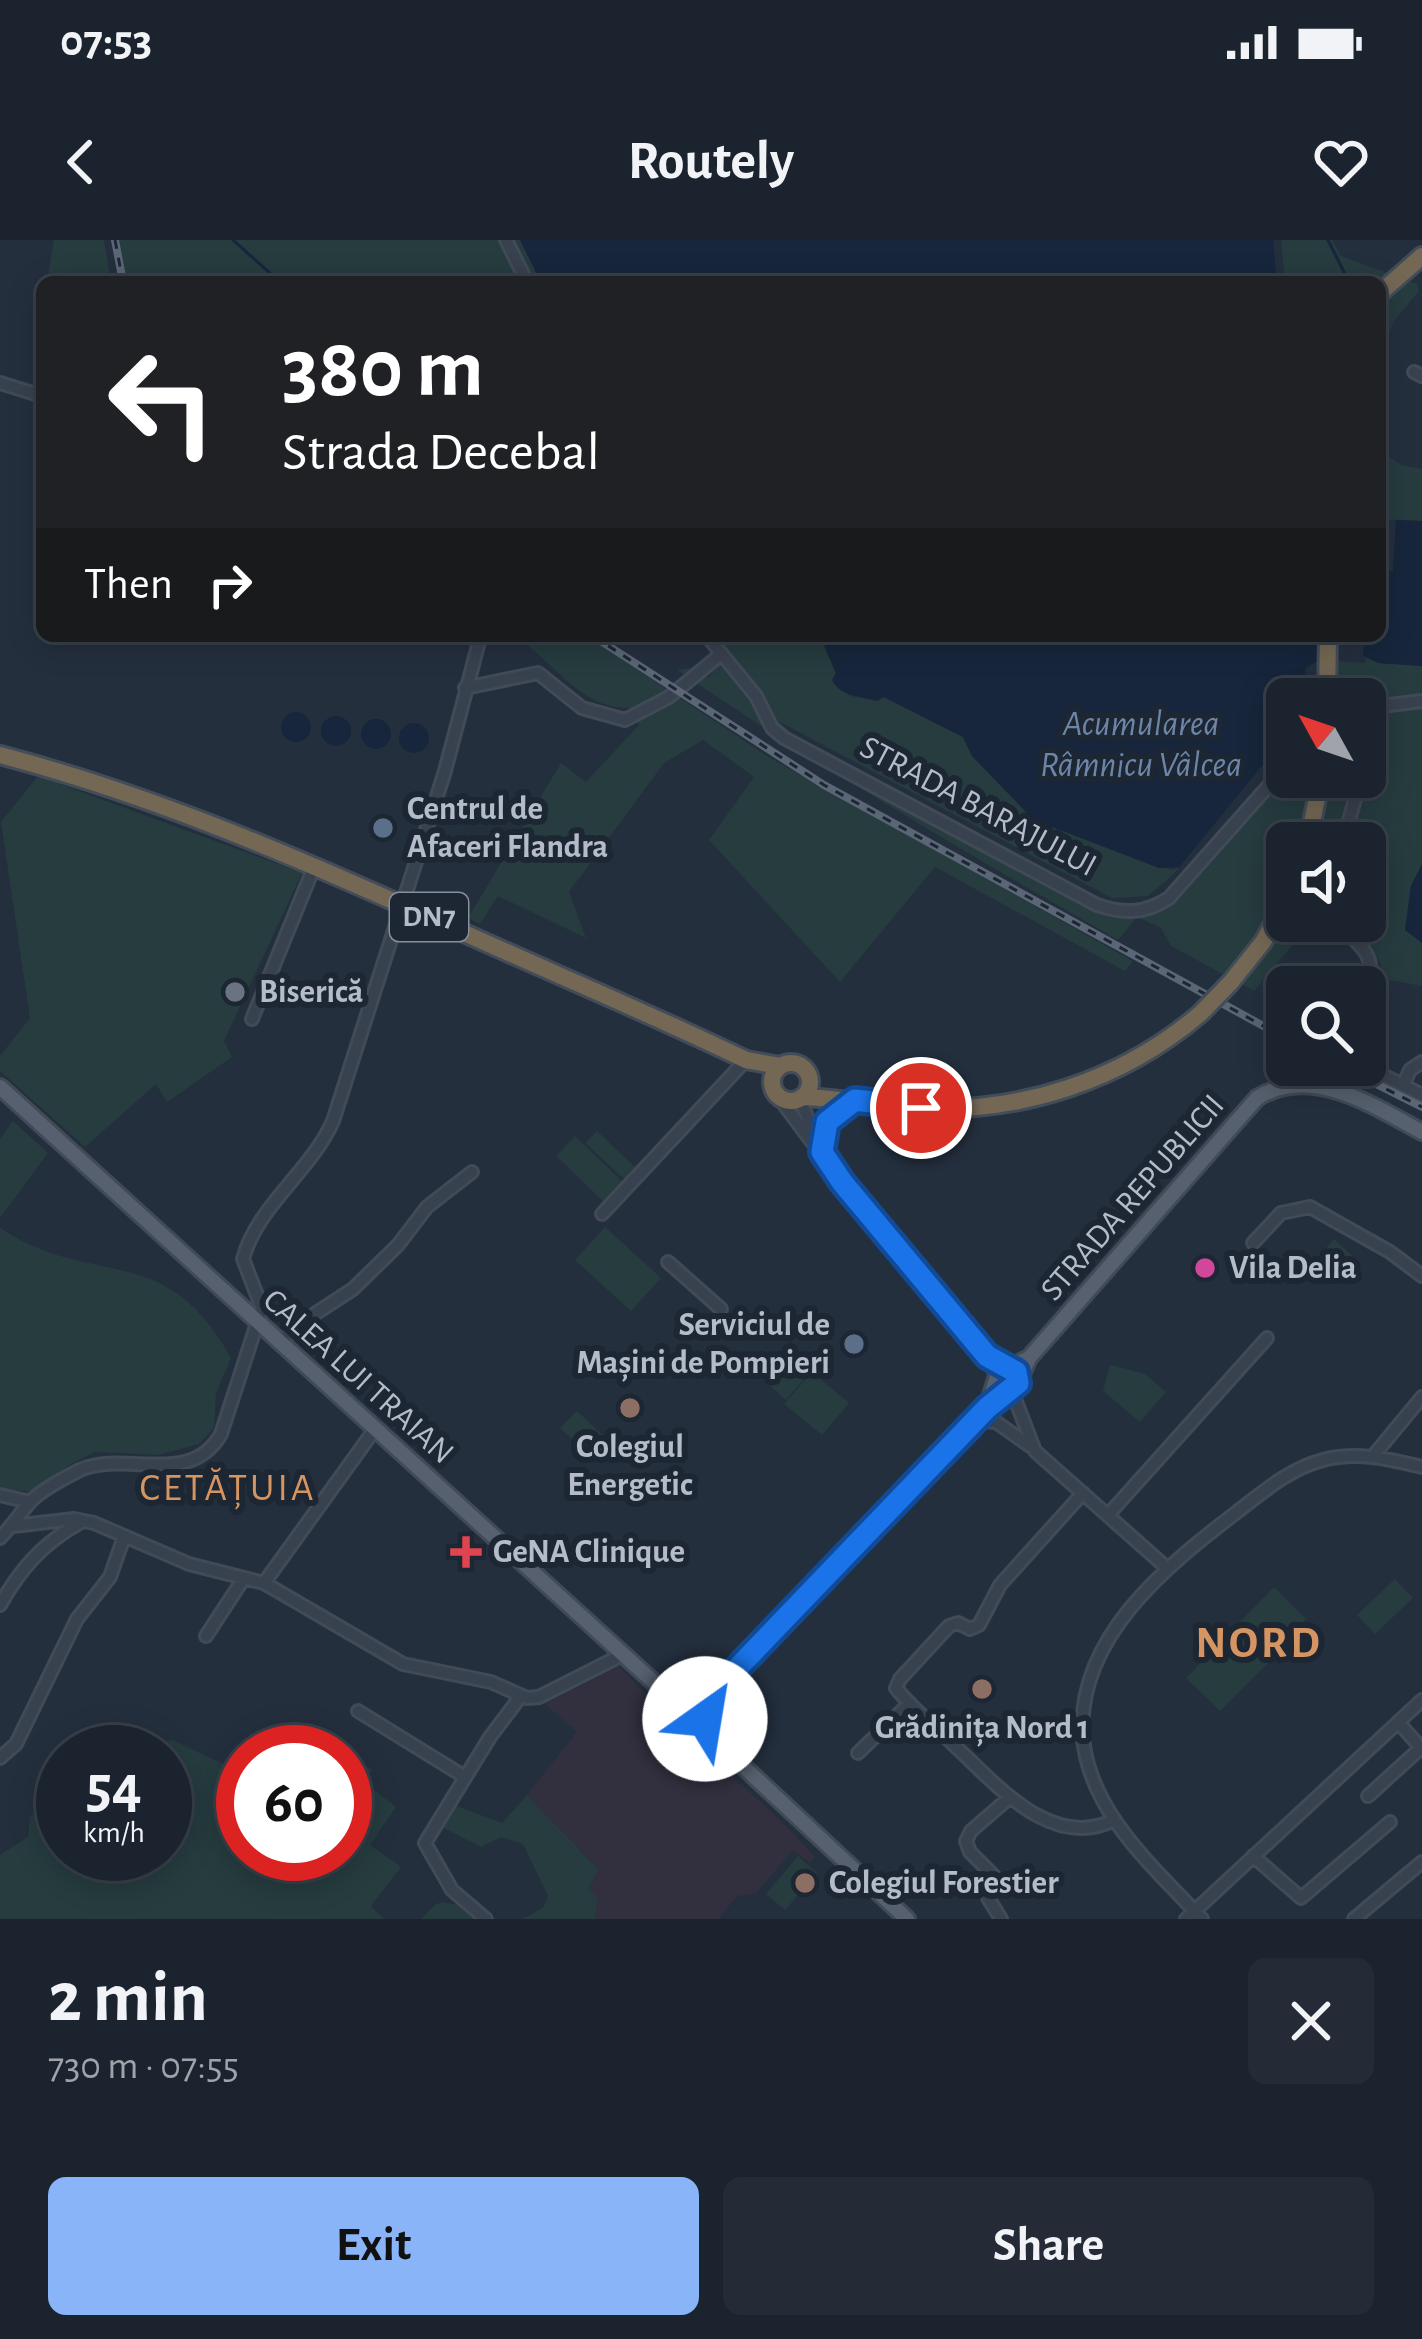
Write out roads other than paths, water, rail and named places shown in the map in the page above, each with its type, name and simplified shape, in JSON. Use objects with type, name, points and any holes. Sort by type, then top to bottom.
[{"type":"highway","points":[[1386,287],[1422,256]]},
{"type":"highway","points":[[1328,642],[1328,678]]},
{"type":"highway","name":"DN7","points":[[0,755],[126,792],[314,867],[746,1060],[797,1064],[849,1099]]},
{"type":"highway","name":"DN7","points":[[746,1060],[787,1101],[849,1099],[938,1109],[997,1105],[1048,1094],[1124,1065],[1170,1038],[1231,982],[1266,937]]},
{"type":"highway","points":[[774,1091],[772,1075],[780,1066]]},
{"type":"highway","points":[[801,1098],[809,1089],[808,1072]]},
{"type":"highway","points":[[826,1159],[827,1122],[849,1099]]},
{"type":"main road","name":"STRADA REPUBLICII","points":[[701,1706],[987,1408],[1006,1379],[1030,1358],[1257,1098],[1286,1085],[1318,1086],[1361,1099],[1422,1132]]},
{"type":"main road","name":"CALEA LUI TRAIAN","points":[[0,1087],[681,1707],[679,1725],[687,1730],[701,1727],[907,1919]]},
{"type":"main road","points":[[681,1707],[688,1702],[701,1706],[705,1719],[701,1727]]},
{"type":"street","points":[[506,240],[524,276]]},
{"type":"street","points":[[0,383],[36,394]]},
{"type":"street","points":[[0,1538],[31,1502],[61,1481],[91,1466],[176,1465],[208,1451],[226,1423],[261,1303],[243,1259],[255,1228],[324,1142],[445,771],[479,642]]},
{"type":"street","name":"STRADA BARAJULUI","points":[[710,642],[746,682],[772,728],[784,738],[1097,905],[1124,913],[1142,911],[1169,898],[1266,789]]},
{"type":"street","points":[[465,688],[538,673],[582,708],[619,719],[639,715],[669,697],[720,655]]},
{"type":"street","points":[[1386,706],[1422,701]]},
{"type":"street","points":[[252,1019],[314,867]]},
{"type":"street","points":[[1354,942],[1372,966]]},
{"type":"street","points":[[602,1214],[746,1060]]},
{"type":"street","points":[[1406,1080],[1422,1062]]},
{"type":"street","points":[[1386,1073],[1406,1080],[1422,1095]]},
{"type":"street","points":[[1406,1080],[1422,1078]]},
{"type":"street","points":[[774,1091],[1006,1379],[1034,1450]]},
{"type":"street","points":[[801,1098],[826,1159]]},
{"type":"street","points":[[280,1342],[365,1278],[427,1207],[472,1172]]},
{"type":"street","points":[[1252,1243],[1281,1213],[1310,1207],[1390,1252],[1422,1276]]},
{"type":"street","points":[[668,1262],[721,1309]]},
{"type":"street","points":[[1108,1515],[1267,1338]]},
{"type":"street","points":[[1374,1455],[1422,1396]]},
{"type":"street","points":[[975,1420],[1005,1426],[1167,1568]]},
{"type":"street","points":[[263,1582],[375,1429]]},
{"type":"street","points":[[1422,1468],[1374,1455],[1334,1458],[1292,1473],[1167,1568],[1115,1630],[1088,1687],[1083,1714],[1088,1762],[1114,1820],[1194,1916],[1422,1700]]},
{"type":"street","points":[[1083,1493],[1000,1585],[979,1625],[970,1629],[953,1624],[897,1684],[898,1692],[1010,1798],[1068,1827],[1087,1829],[1114,1820]]},
{"type":"street","points":[[0,1495],[31,1502]]},
{"type":"street","points":[[13,1526],[84,1520],[189,1564],[263,1582],[389,1658],[491,1682],[521,1696],[539,1697],[622,1655]]},
{"type":"street","points":[[0,1606],[18,1573],[44,1545],[84,1520]]},
{"type":"street","points":[[0,1758],[16,1744],[77,1618],[110,1577],[124,1537]]},
{"type":"street","points":[[206,1636],[244,1578]]},
{"type":"street","points":[[485,1919],[452,1890],[426,1848],[426,1839],[521,1696]]},
{"type":"street","points":[[858,1753],[910,1703]]},
{"type":"street","points":[[358,1711],[465,1777]]},
{"type":"street","points":[[1368,1796],[1422,1747],[1398,1722]]},
{"type":"street","points":[[1000,1919],[988,1898],[994,1876],[970,1852],[966,1841],[971,1831],[1010,1798]]},
{"type":"street","points":[[1253,1856],[1301,1898],[1390,1822]]},
{"type":"street","points":[[1354,1919],[1422,1862]]},
{"type":"street","points":[[1410,1873],[1422,1887]]},
{"type":"water","points":[[520,240],[1273,240],[1276,276],[538,276]]},
{"type":"water","points":[[1396,520],[1422,521],[1422,666],[1378,663],[1363,656],[1364,642],[1386,642],[1386,571],[1393,571]]},
{"type":"water","name":"Acumularea Râmnicu Vâlcea","points":[[823,642],[1320,642],[1319,660],[1306,668],[1305,678],[1266,678],[1266,765],[1182,867],[1159,868],[1034,820],[972,756],[963,737],[884,697],[877,701],[852,695],[832,680],[836,673]]},
{"type":"water","points":[[296,712],[307,716],[311,727],[307,738],[296,742],[285,738],[281,727],[285,716]]},
{"type":"water","points":[[336,716],[347,720],[351,731],[347,742],[336,746],[325,742],[321,731],[325,720]]},
{"type":"water","points":[[376,719],[387,723],[391,734],[387,745],[376,749],[365,745],[361,734],[365,723]]},
{"type":"water","points":[[414,723],[425,727],[429,738],[425,749],[414,753],[403,749],[399,738],[403,727]]},
{"type":"water","points":[[1422,864],[1422,943],[1405,930],[1411,886]]},
{"type":"waterway","points":[[233,240],[273,276]]},
{"type":"waterway","points":[[1328,240],[1344,276]]},
{"type":"railway","points":[[115,240],[122,276]]},
{"type":"railway","points":[[602,642],[824,785],[1266,1027]]},
{"type":"railway","points":[[1380,1086],[1422,1107]]},
{"type":"place","name":"Centrul de Afaceri Flandra","points":[[383,828]]},
{"type":"place","name":"Biserică","points":[[235,992]]},
{"type":"place","name":"Vila Delia","points":[[1205,1268]]},
{"type":"place","name":"Serviciul de Mașini de Pompieri","points":[[854,1344]]},
{"type":"place","name":"Colegiul Energetic","points":[[630,1408]]},
{"type":"place","name":"GeNA Clinique","points":[[466,1552]]},
{"type":"place","name":"Grădinița Nord 1","points":[[982,1689]]},
{"type":"place","name":"Colegiul Forestier","points":[[805,1883]]},
{"type":"district","name":"CETĂȚUIA","points":[[228,1488]]},
{"type":"district","name":"NORD","points":[[1259,1643]]}]
